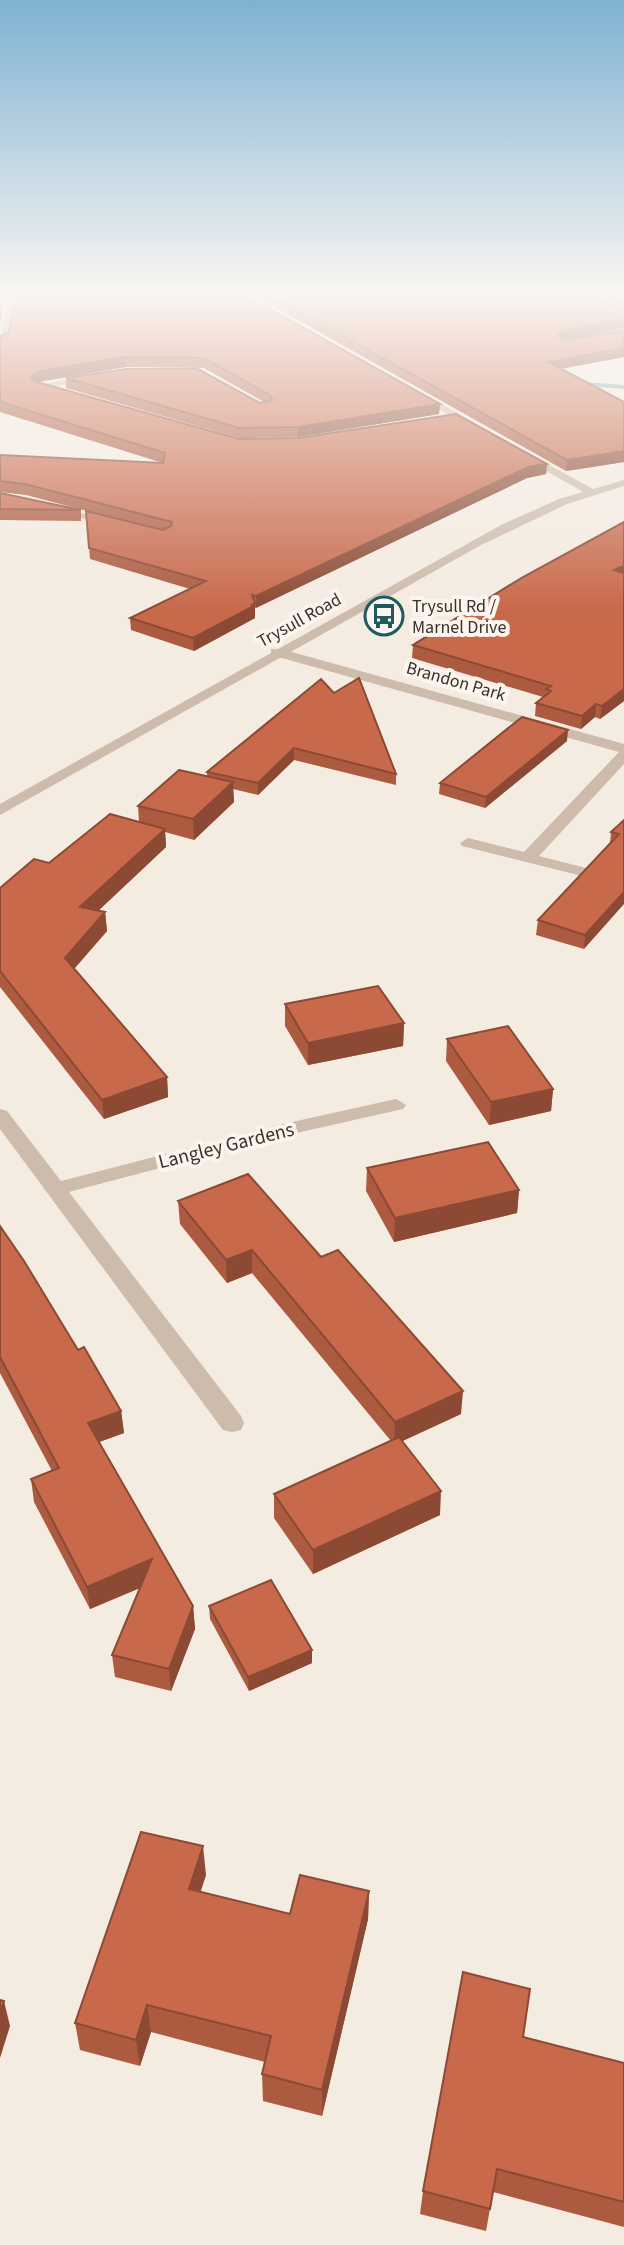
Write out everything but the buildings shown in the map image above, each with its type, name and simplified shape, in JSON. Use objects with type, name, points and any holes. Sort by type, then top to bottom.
[{"type":"street","points":[[430,401],[485,432]]},
{"type":"street","points":[[444,420],[459,417]]},
{"type":"street","points":[[511,447],[589,491]]},
{"type":"street","name":"Trysull Road","points":[[0,810],[224,686],[276,652],[518,519],[589,491],[624,483]]},
{"type":"street","points":[[0,498],[133,527]]},
{"type":"street","name":"Brandon Park","points":[[276,652],[624,752],[528,858]]},
{"type":"street","points":[[468,843],[584,872]]},
{"type":"street","name":"Langley Gardens","points":[[56,1189],[259,1136],[396,1105]]},
{"type":"street","points":[[0,1115],[232,1423]]},
{"type":"place","name":"Trysull Rd / Marnel Drive","points":[[384,616]]}]
